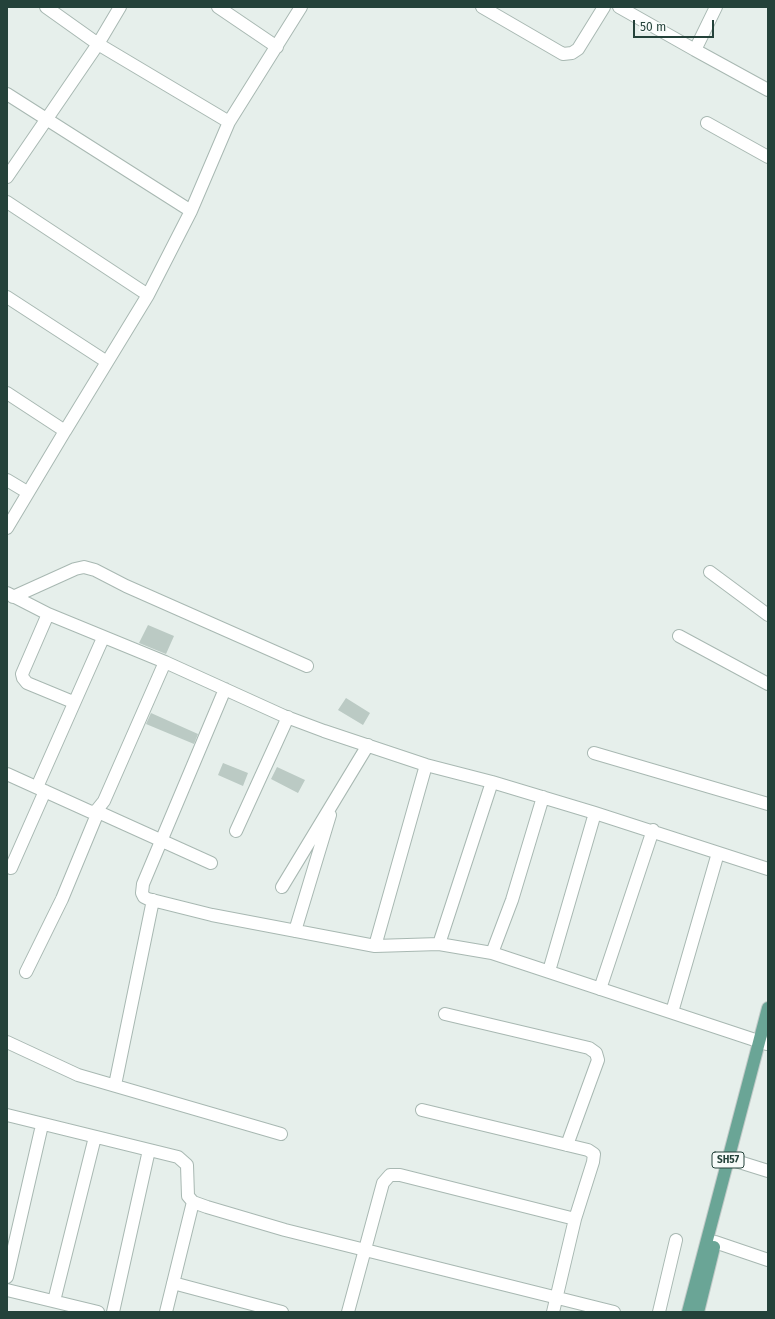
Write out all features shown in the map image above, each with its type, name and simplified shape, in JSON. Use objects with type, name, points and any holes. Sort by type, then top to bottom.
[{"type":"main road","name":"SH57","points":[[688,1312],[765,1042],[768,1008]]},
{"type":"main road","name":"SH57","points":[[698,1312],[736,1161],[752,1084]]},
{"type":"street","points":[[46,7],[98,44],[229,122]]},
{"type":"street","points":[[7,176],[48,119],[98,44],[120,7]]},
{"type":"street","points":[[218,7],[277,47]]},
{"type":"street","points":[[7,528],[27,492],[148,295],[191,211],[229,122],[301,7]]},
{"type":"street","points":[[482,7],[563,54],[572,53],[578,49],[604,7]]},
{"type":"street","points":[[620,7],[768,90]]},
{"type":"street","points":[[696,50],[716,7]]},
{"type":"street","points":[[7,94],[191,211]]},
{"type":"street","points":[[707,124],[768,157]]},
{"type":"street","points":[[7,202],[148,295]]},
{"type":"street","points":[[7,297],[107,362]]},
{"type":"street","points":[[7,392],[65,431]]},
{"type":"street","points":[[7,480],[27,492]]},
{"type":"street","points":[[10,595],[75,569],[84,567],[95,570],[133,589],[307,666]]},
{"type":"street","points":[[710,572],[768,615]]},
{"type":"street","points":[[10,595],[48,614],[165,662],[288,717],[368,746],[426,765],[492,782],[595,812],[768,869]]},
{"type":"street","points":[[48,614],[22,674],[23,678],[27,683],[74,702]]},
{"type":"street","points":[[679,636],[768,684]]},
{"type":"street","points":[[11,868],[74,702],[104,638]]},
{"type":"street","points":[[26,972],[62,899],[97,812],[104,801],[165,662]]},
{"type":"street","points":[[225,689],[142,888],[144,896],[153,900],[212,916],[295,930],[375,946],[439,944],[492,953],[765,1042]]},
{"type":"street","points":[[236,831],[288,717]]},
{"type":"street","points":[[282,886],[368,746]]},
{"type":"street","points":[[594,753],[768,804]]},
{"type":"street","points":[[375,946],[426,765]]},
{"type":"street","points":[[7,774],[91,812],[97,812],[162,839],[211,863]]},
{"type":"street","points":[[439,944],[492,782]]},
{"type":"street","points":[[295,930],[337,795]]},
{"type":"street","points":[[492,953],[512,900],[543,797]]},
{"type":"street","points":[[549,971],[595,812]]},
{"type":"street","points":[[600,989],[653,830]]},
{"type":"street","points":[[672,1012],[718,853]]},
{"type":"street","points":[[114,1085],[153,900]]},
{"type":"street","points":[[445,1014],[589,1048],[596,1053],[598,1060],[567,1145]]},
{"type":"street","points":[[7,1042],[78,1075],[281,1134]]},
{"type":"street","points":[[422,1110],[588,1150],[594,1154],[593,1162],[575,1218],[553,1312]]},
{"type":"street","points":[[7,1115],[42,1125],[178,1157],[188,1165],[188,1196],[193,1202],[285,1230],[614,1312]]},
{"type":"street","points":[[7,1277],[42,1125]]},
{"type":"street","points":[[54,1301],[95,1137]]},
{"type":"street","points":[[112,1312],[149,1150]]},
{"type":"street","points":[[736,1161],[768,1171]]},
{"type":"street","points":[[348,1312],[363,1249],[382,1183],[384,1179],[393,1174],[575,1218]]},
{"type":"street","points":[[166,1312],[193,1202]]},
{"type":"street","points":[[659,1312],[676,1240]]},
{"type":"street","points":[[715,1242],[768,1260]]},
{"type":"street","points":[[173,1283],[282,1312]]},
{"type":"street","points":[[7,1290],[98,1312]]},
{"type":"building","points":[[148,625],[174,636],[166,654],[139,643]]},
{"type":"building","points":[[346,698],[370,713],[363,725],[338,710]]},
{"type":"building","points":[[151,713],[198,734],[194,744],[146,724]]},
{"type":"building","points":[[223,763],[248,773],[243,786],[218,775]]},
{"type":"building","points":[[277,767],[305,780],[298,793],[271,779]]}]
